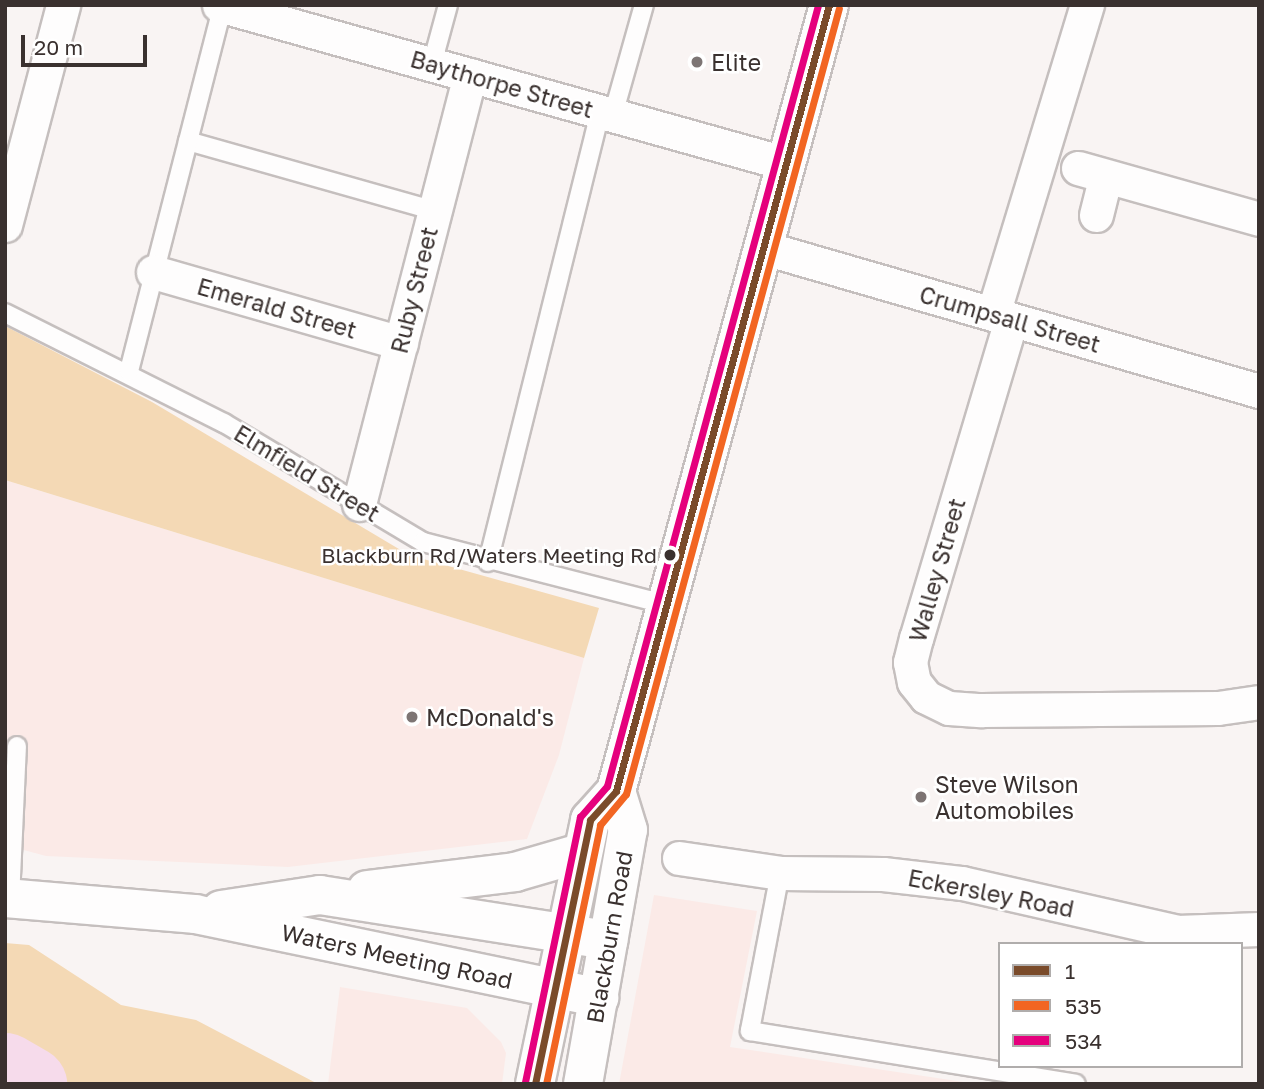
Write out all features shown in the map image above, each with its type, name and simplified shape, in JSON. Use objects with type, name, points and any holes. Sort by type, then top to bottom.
[{"type":"main road","name":"Blackburn Road","points":[[535,1084],[581,853],[590,820],[615,791],[829,5]]},
{"type":"main road","name":"Blackburn Road","points":[[583,1084],[628,830],[615,791]]},
{"type":"main road","points":[[320,895],[514,872],[581,853]]},
{"type":"main road","name":"Waters Meeting Road","points":[[195,914],[320,895],[609,940]]},
{"type":"main road","name":"Waters Meeting Road","points":[[8,899],[195,914],[598,998]]},
{"type":"street","points":[[5,225],[63,5]]},
{"type":"street","name":"Walley Street","points":[[1087,5],[916,638],[911,662],[914,682],[926,697],[949,708],[981,710],[1218,708],[1259,702]]},
{"type":"street","name":"Baythorpe Street","points":[[221,6],[278,13],[432,64],[784,163]]},
{"type":"street","name":"Ruby Street","points":[[359,504],[470,75]]},
{"type":"street","points":[[1096,215],[1091,173],[1259,219]]},
{"type":"street","name":"Crumpsall Street","points":[[761,247],[1259,391]]},
{"type":"street","name":"Emerald Street","points":[[153,272],[401,343]]},
{"type":"street","name":"Eckersley Road","points":[[679,858],[780,873],[883,874],[962,883],[1177,932],[1259,929]]},
{"type":"lane","points":[[432,64],[448,5]]},
{"type":"lane","points":[[488,562],[606,113],[644,5]]},
{"type":"lane","points":[[129,372],[221,6]]},
{"type":"lane","points":[[188,141],[435,211]]},
{"type":"lane","name":"Elmfield Street","points":[[5,313],[129,372],[423,542],[488,562],[664,604]]},
{"type":"lane","points":[[8,899],[18,746]]},
{"type":"lane","points":[[780,873],[750,1031],[1076,1084]]},
{"type":"shaded area","points":[[5,326],[152,402],[409,555],[599,608],[584,658],[5,480]]},
{"type":"shaded area","points":[[5,480],[584,658],[559,755],[527,839],[288,867],[46,856],[5,845]]},
{"type":"shaded area","points":[[654,895],[757,911],[730,1047],[977,1084],[619,1084]]},
{"type":"shaded area","points":[[5,943],[29,945],[121,1005],[196,1020],[318,1084],[5,1084]]},
{"type":"shaded area","points":[[340,987],[467,1008],[501,1042],[506,1053],[502,1084],[328,1084]]},
{"type":"waterway","points":[[5,1070],[29,1084]]},
{"type":"transit line","name":"534","points":[[525,1082],[580,817],[607,786],[818,5]]},
{"type":"transit line","name":"1","points":[[535,1084],[590,820],[616,791],[829,5]]},
{"type":"transit line","name":"535","points":[[546,1084],[600,825],[626,794],[839,8]]},
{"type":"place","name":"Elite","points":[[697,62]]},
{"type":"place","name":"Blackburn Rd/Waters Meeting Rd","points":[[670,555]]},
{"type":"place","name":"McDonald's","points":[[412,717]]},
{"type":"place","name":"Steve Wilson Automobiles","points":[[921,797]]}]
